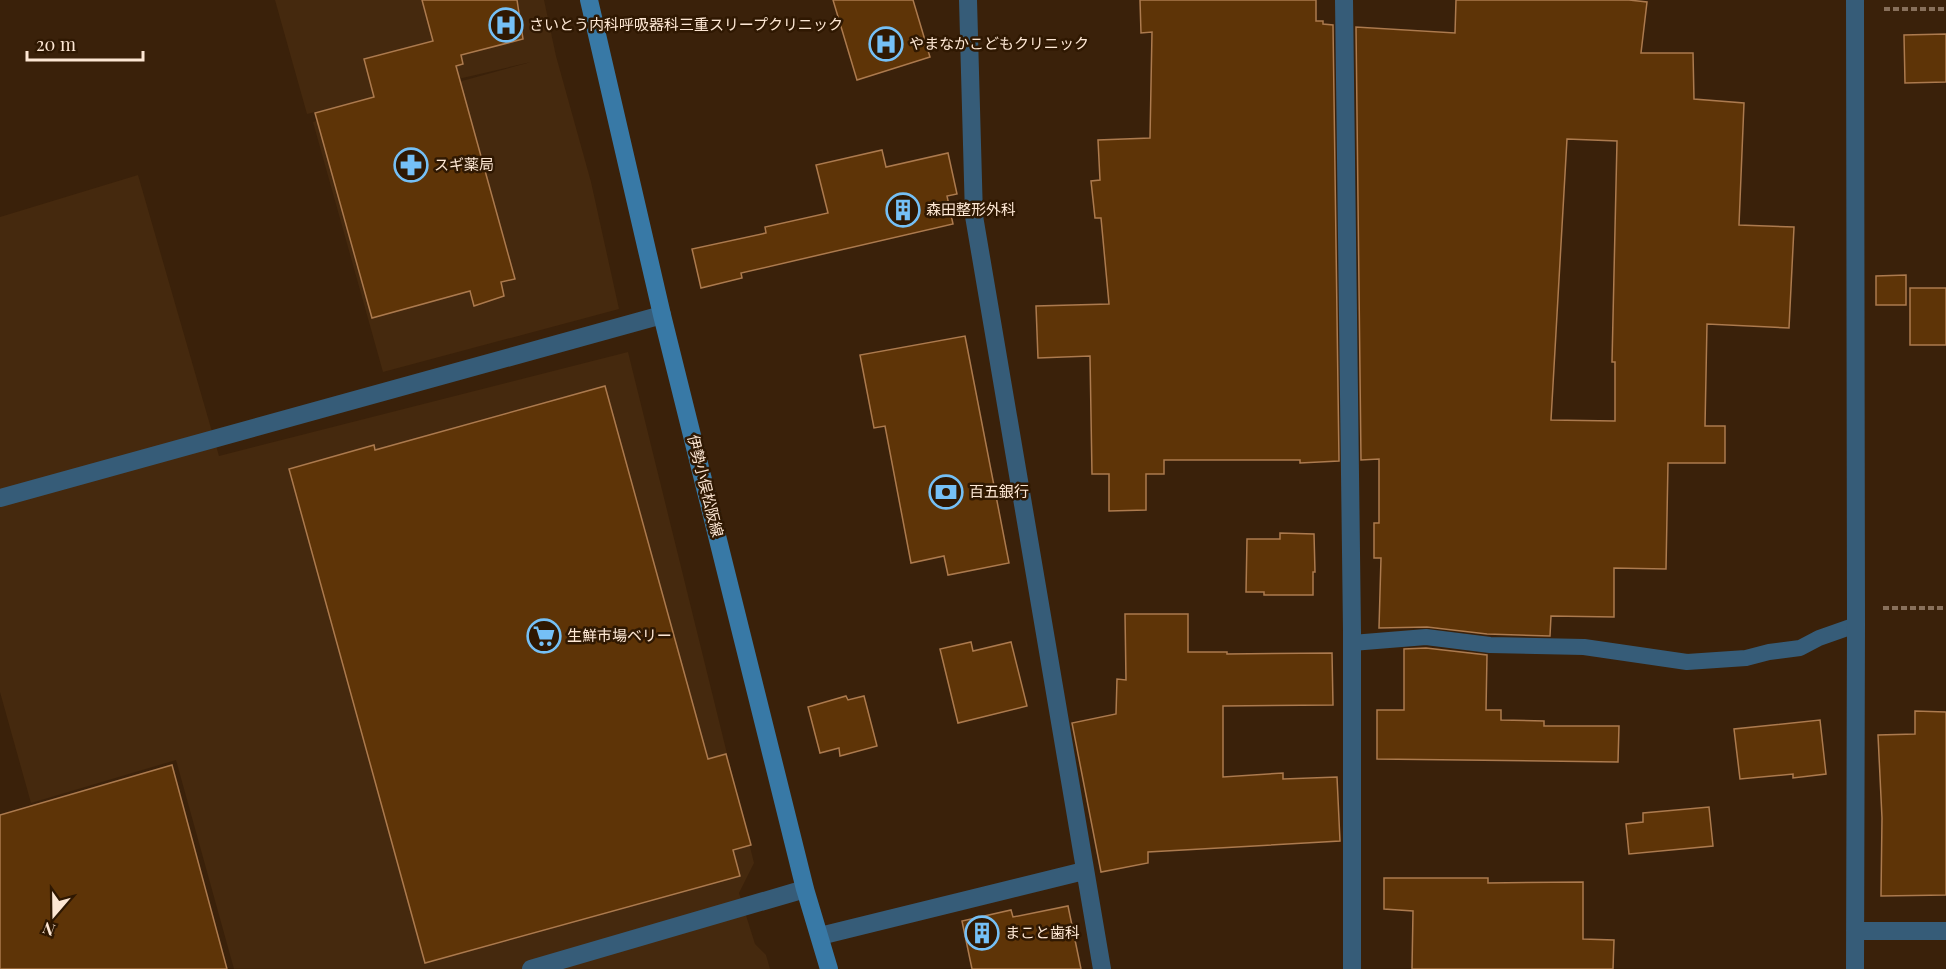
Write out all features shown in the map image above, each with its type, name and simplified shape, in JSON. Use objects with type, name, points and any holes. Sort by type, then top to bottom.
[{"type":"main road","name":"伊勢小俣松阪線","points":[[590,0],[662,315],[805,889],[829,969]]},
{"type":"street","points":[[968,0],[974,216],[1102,969]]},
{"type":"street","points":[[1344,0],[1352,643],[1352,969]]},
{"type":"street","points":[[1855,4],[1855,969]]},
{"type":"street","points":[[0,498],[662,315]]},
{"type":"street","points":[[820,936],[1084,871]]},
{"type":"street","points":[[531,969],[805,889]]},
{"type":"street","points":[[1855,931],[1946,931]]},
{"type":"lane","points":[[1352,643],[1426,638],[1490,645],[1584,647],[1688,662],[1746,658],[1768,652],[1800,648],[1856,617]]},
{"type":"path","points":[[1855,4],[1946,9]]},
{"type":"path","points":[[1856,617],[1946,608]]},
{"type":"shaded area","points":[[275,0],[544,0],[556,56],[591,182],[619,309],[383,372],[313,122],[531,62],[307,114]]},
{"type":"shaded area","points":[[138,175],[219,456],[628,352],[754,863],[739,893],[755,944],[766,955],[770,969],[234,969],[176,760],[31,803],[0,692],[0,217]]},
{"type":"building","points":[[422,0],[517,0],[523,39],[461,55],[463,64],[456,66],[515,279],[501,282],[504,296],[474,306],[470,291],[372,318],[315,113],[374,97],[364,59],[433,41]]},
{"type":"building","name":"やまなかこどもクリニック","points":[[833,0],[913,0],[930,57],[857,80]]},
{"type":"building","points":[[1140,0],[1316,0],[1316,21],[1333,25],[1339,461],[1300,463],[1300,460],[1164,460],[1164,474],[1146,474],[1146,510],[1109,511],[1109,474],[1092,474],[1090,356],[1038,358],[1036,306],[1109,304],[1101,218],[1095,218],[1091,181],[1100,180],[1098,140],[1150,138],[1152,32],[1141,33]]},
{"type":"building","points":[[1456,0],[1629,0],[1647,2],[1641,53],[1693,53],[1694,99],[1744,103],[1739,225],[1794,227],[1789,328],[1707,324],[1705,426],[1725,426],[1725,463],[1668,463],[1666,569],[1614,568],[1614,617],[1551,616],[1550,636],[1487,634],[1427,627],[1379,628],[1381,558],[1374,558],[1374,523],[1379,523],[1379,459],[1361,460],[1356,27],[1455,33]],"holes":[[[1567,139],[1617,141],[1612,362],[1615,362],[1615,421],[1551,420]]]},
{"type":"building","points":[[1946,34],[1946,82],[1905,83],[1904,35]]},
{"type":"building","points":[[882,150],[886,167],[948,153],[957,194],[947,196],[953,224],[741,273],[742,278],[701,288],[692,249],[766,233],[765,227],[828,213],[816,165]]},
{"type":"building","points":[[1906,275],[1906,305],[1876,305],[1876,276]]},
{"type":"building","points":[[1910,288],[1946,288],[1946,345],[1910,345]]},
{"type":"building","name":"百五銀行","points":[[965,336],[1009,563],[948,575],[944,556],[911,563],[885,426],[874,428],[860,355]]},
{"type":"building","points":[[605,386],[708,759],[726,754],[751,845],[733,850],[740,876],[425,963],[289,469],[374,445],[375,450]]},
{"type":"building","points":[[1280,533],[1314,534],[1313,595],[1264,595],[1264,592],[1246,592],[1247,539],[1280,539]]},
{"type":"building","points":[[1125,614],[1188,614],[1188,652],[1332,653],[1333,705],[1223,706],[1223,777],[1283,773],[1283,779],[1337,777],[1340,841],[1148,852],[1148,863],[1101,872],[1072,723],[1116,714],[1117,679],[1126,680]]},
{"type":"building","points":[[971,642],[973,651],[1011,642],[1027,706],[958,723],[940,649]]},
{"type":"building","points":[[1426,648],[1487,655],[1486,710],[1501,710],[1501,720],[1544,721],[1544,726],[1619,726],[1618,762],[1377,759],[1377,710],[1404,710],[1404,649]]},
{"type":"building","points":[[846,696],[848,700],[864,696],[877,746],[840,756],[839,748],[820,753],[808,707]]},
{"type":"building","points":[[1915,711],[1946,712],[1946,895],[1881,896],[1882,818],[1878,735],[1915,734]]},
{"type":"building","points":[[1820,720],[1826,774],[1793,778],[1793,774],[1740,779],[1734,729]]},
{"type":"building","points":[[172,765],[227,969],[0,969],[0,815]]},
{"type":"building","points":[[1709,807],[1713,846],[1629,854],[1626,824],[1643,822],[1643,813]]},
{"type":"building","points":[[1384,878],[1488,878],[1488,883],[1583,882],[1583,939],[1614,940],[1613,969],[1412,969],[1413,911],[1384,909]]},
{"type":"building","points":[[1068,906],[1081,969],[972,969],[962,921],[1011,910],[1013,917]]},
{"type":"place","name":"さいとう内科呼吸器科三重スリープクリニック","points":[[506,25]]},
{"type":"place","name":"やまなかこどもクリニック","points":[[886,44]]},
{"type":"place","name":"スギ薬局","points":[[411,165]]},
{"type":"place","name":"森田整形外科","points":[[903,210]]},
{"type":"place","name":"百五銀行","points":[[946,492]]},
{"type":"place","name":"生鮮市場ベリー","points":[[544,636]]},
{"type":"place","name":"まこと歯科","points":[[982,933]]}]
